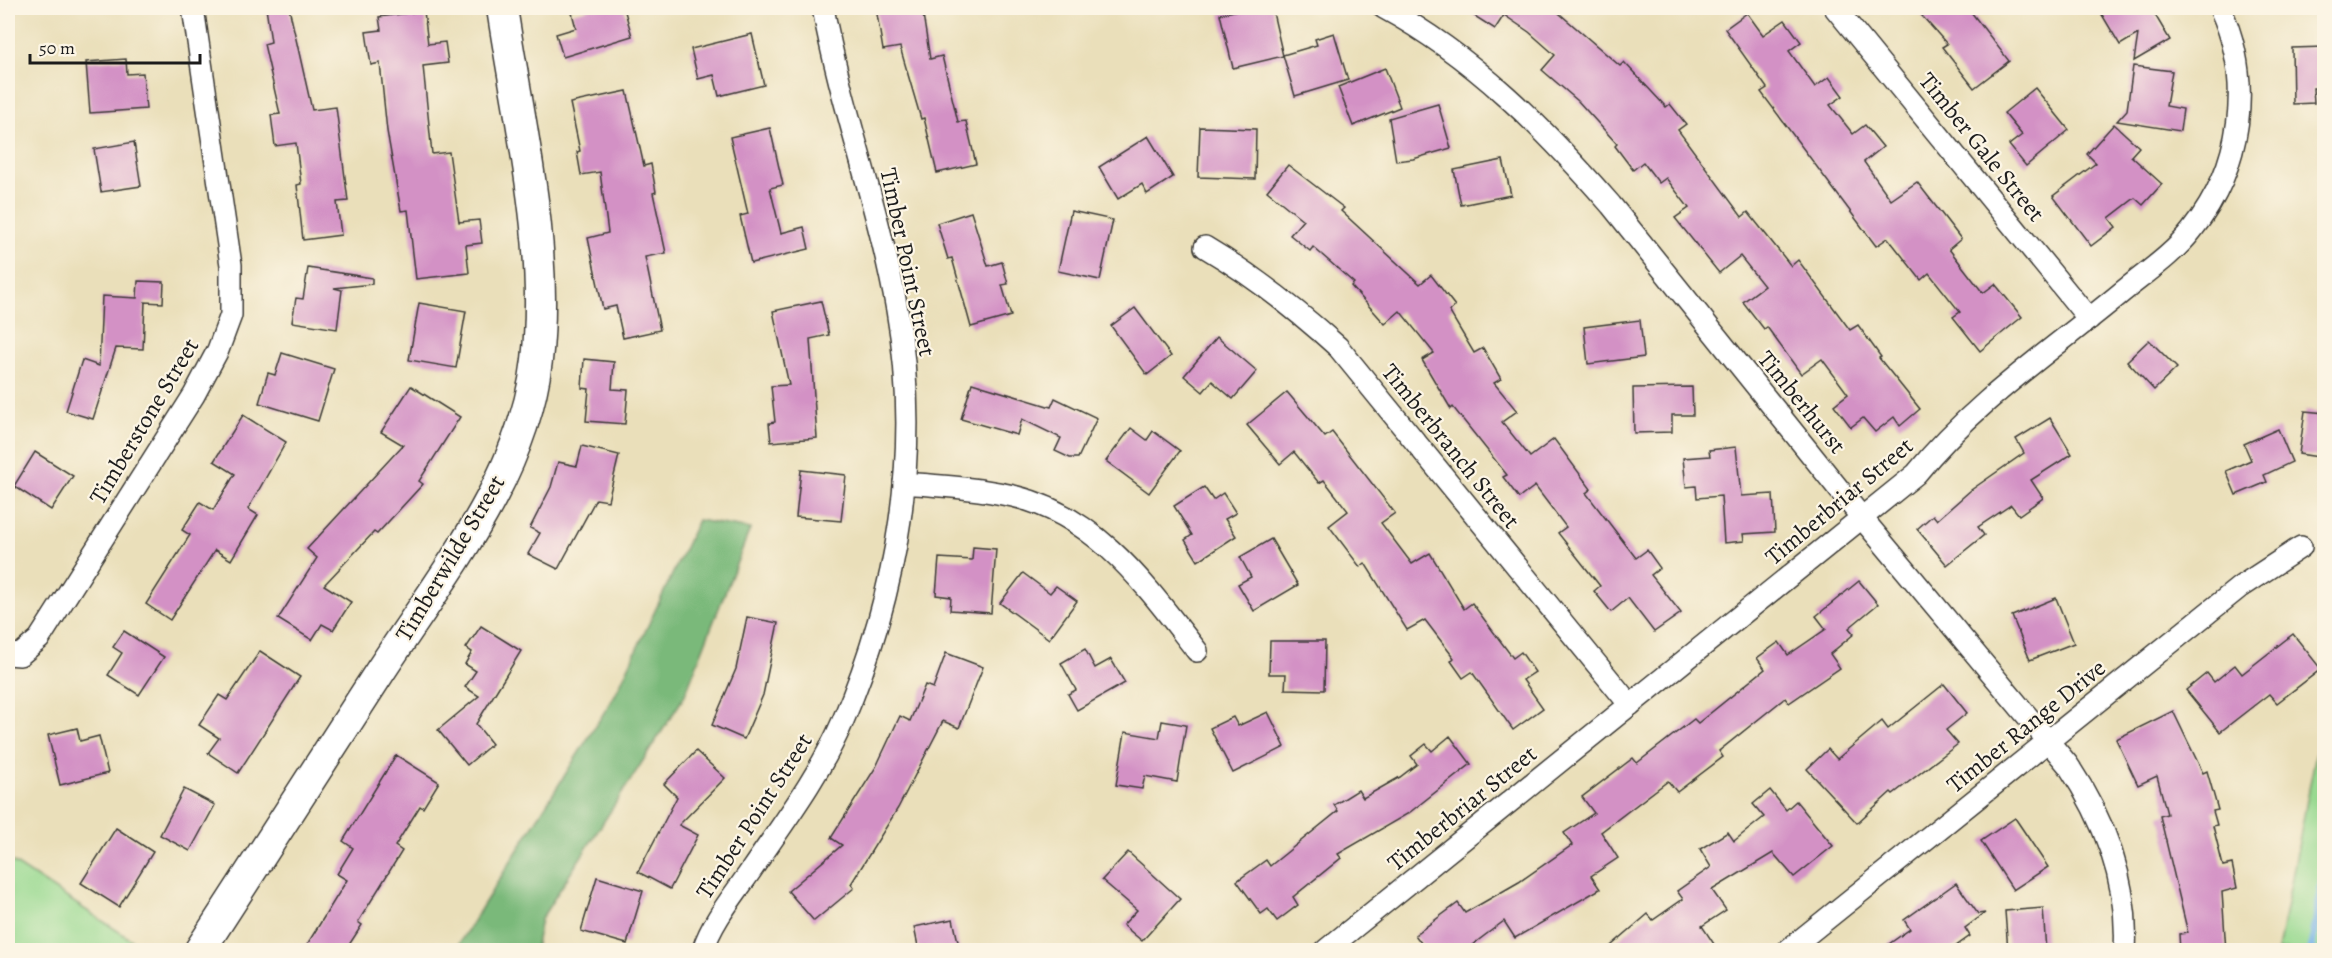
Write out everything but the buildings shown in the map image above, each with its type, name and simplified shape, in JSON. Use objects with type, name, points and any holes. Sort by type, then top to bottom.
[{"type":"street","name":"Timberstone Street","points":[[14,655],[39,639],[194,395],[218,350],[231,315],[231,264],[194,8]]},
{"type":"street","name":"Timberwilde Street","points":[[200,951],[478,521],[515,442],[529,399],[537,361],[540,274],[536,231],[502,8]]},
{"type":"street","name":"Timber Point Street","points":[[703,951],[727,905],[805,793],[841,726],[869,657],[887,597],[900,528],[907,434],[906,366],[897,309],[878,226],[835,73],[823,8]]},
{"type":"street","name":"Timberhurst","points":[[1384,8],[1409,21],[1461,59],[1526,112],[1569,157],[1611,205],[1862,518],[2049,741],[2087,794],[2111,847],[2124,907],[2125,951]]},
{"type":"street","name":"Timber Gale Street","points":[[1836,8],[2089,319]]},
{"type":"street","name":"Timberbriar Street","points":[[1326,951],[1916,474],[1982,406],[2192,232],[2218,193],[2232,160],[2239,113],[2239,92],[2232,45],[2220,8]]},
{"type":"street","name":"Timberbranch Street","points":[[1205,247],[1245,270],[1295,308],[1338,347],[1630,705]]},
{"type":"street","points":[[904,483],[992,492],[1016,497],[1062,515],[1104,541],[1122,558],[1197,651]]},
{"type":"street","name":"Timber Range Drive","points":[[1788,951],[2240,586],[2301,548]]},
{"type":"green space","points":[[698,520],[750,529],[684,697],[541,919],[535,950],[455,950],[615,695]]},
{"type":"green space","points":[[2324,712],[2324,950],[2278,950]]},
{"type":"green space","points":[[8,859],[147,950],[8,950]]},
{"type":"waterway","points":[[2311,950],[2324,869]]}]
